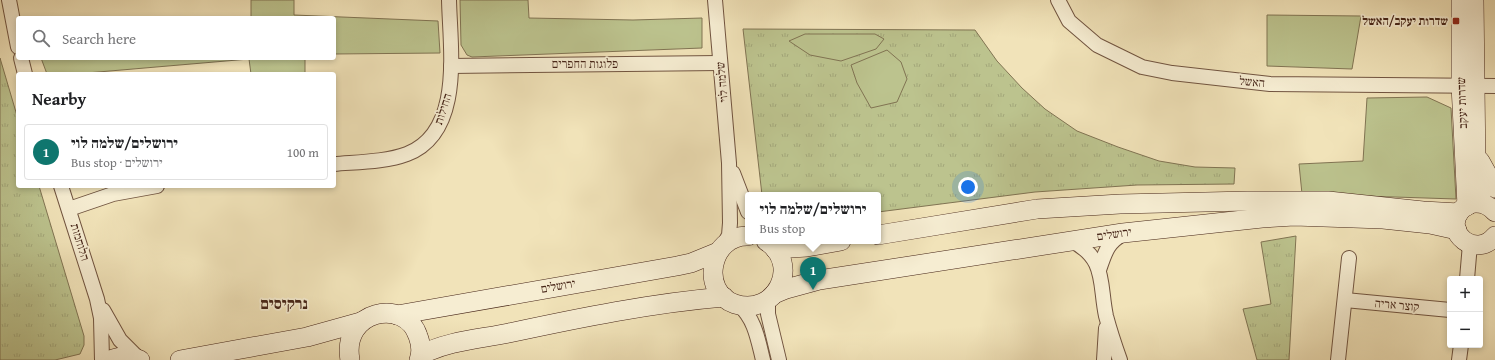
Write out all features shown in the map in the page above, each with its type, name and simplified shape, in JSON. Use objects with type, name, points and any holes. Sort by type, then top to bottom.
[{"type":"street","points":[[9,0],[16,37]]},
{"type":"street","name":"החילות","points":[[336,164],[394,158],[407,154],[418,149],[436,130],[446,107],[449,92],[449,0]]},
{"type":"street","name":"שלמה לוי","points":[[715,0],[729,164],[729,235],[720,249]]},
{"type":"street","name":"האשל","points":[[1058,0],[1069,21],[1097,45],[1142,67],[1172,74],[1270,84],[1351,86],[1495,86]]},
{"type":"street","name":"שדרות יעקב","points":[[1460,0],[1476,152],[1472,213]]},
{"type":"street","name":"שדרות יעקב","points":[[1472,213],[1468,85],[1474,0]]},
{"type":"street","points":[[22,60],[24,72]]},
{"type":"street","name":"פלוגות החפרים","points":[[450,66],[720,63]]},
{"type":"street","points":[[1476,152],[1487,176],[1495,188]]},
{"type":"street","name":"שלמה לוי","points":[[729,164],[745,204]]},
{"type":"street","name":"הלוחמות","points":[[62,188],[97,299],[101,318],[102,360]]},
{"type":"street","points":[[69,209],[113,194],[146,188]]},
{"type":"street","points":[[881,235],[1056,207],[1248,201],[1322,201],[1472,213],[1462,239],[1470,244],[1476,245],[1486,243],[1495,236]]},
{"type":"street","name":"ירושלים","points":[[732,301],[754,306],[786,289],[819,280],[1070,240],[1213,222],[1294,216],[1383,219],[1430,224],[1472,213]]},
{"type":"street","points":[[1099,270],[1109,244],[1114,239],[1125,233]]},
{"type":"street","name":"ירושלים","points":[[397,315],[691,263],[720,249],[736,238],[745,236]]},
{"type":"street","points":[[1070,240],[1087,250],[1099,270],[1106,316],[1120,360]]},
{"type":"street","points":[[770,245],[807,247],[824,244]]},
{"type":"street","points":[[1467,276],[1470,244]]},
{"type":"street","points":[[770,245],[782,262],[783,273],[781,284],[771,297],[768,314],[779,360]]},
{"type":"street","points":[[720,249],[714,261],[712,271],[714,281],[718,290],[747,312],[752,321],[763,360]]},
{"type":"street","points":[[1338,360],[1349,258]]},
{"type":"street","name":"הלוחמות","points":[[97,299],[120,340],[140,359]]},
{"type":"street","name":"קוצר אריה","points":[[1345,300],[1447,310]]},
{"type":"street","points":[[420,358],[429,350],[562,322],[685,301],[732,301]]},
{"type":"street","points":[[350,360],[348,348],[351,336],[357,325],[366,318],[377,313],[397,315],[410,323],[417,332],[421,343],[420,358]]},
{"type":"street","points":[[1104,360],[1106,316]]},
{"type":"street","points":[[180,360],[307,337],[361,322]]},
{"type":"street","points":[[1459,360],[1461,348]]},
{"type":"street","points":[[110,360],[124,356],[140,359]]},
{"type":"green space","points":[[251,0],[294,0],[294,15],[318,16],[251,16]]},
{"type":"green space","points":[[460,0],[528,0],[529,18],[633,20],[702,18],[702,48],[472,57],[467,55],[461,45]]},
{"type":"green space","points":[[1267,15],[1361,16],[1352,69],[1267,66]]},
{"type":"green space","points":[[336,17],[438,21],[440,53],[336,54]]},
{"type":"green space","points":[[743,29],[975,30],[997,61],[1022,88],[1045,109],[1077,131],[1159,161],[1195,167],[1235,168],[1234,184],[1137,185],[1035,192],[881,212],[881,192],[762,192]]},
{"type":"green space","points":[[805,34],[875,34],[884,39],[876,49],[841,61],[810,55],[789,41]]},
{"type":"green space","points":[[887,50],[901,62],[907,79],[897,102],[871,108],[857,83],[851,65]]},
{"type":"green space","points":[[0,58],[16,112],[16,188],[40,188],[84,336],[84,345],[80,354],[55,360],[0,360]]},
{"type":"green space","points":[[42,60],[237,60],[98,72],[46,72]]},
{"type":"green space","points":[[249,60],[305,60],[305,72],[251,72]]},
{"type":"green space","points":[[1427,97],[1451,108],[1456,199],[1302,194],[1299,164],[1363,161],[1367,98]]},
{"type":"green space","points":[[1296,236],[1289,360],[1257,360],[1243,309],[1271,304],[1261,242]]},
{"type":"place","name":"שדרות יעקב/האשל","points":[[1456,21]]},
{"type":"place","name":"ירושלים/שלמה לוי","points":[[813,290]]},
{"type":"district","name":"נרקיסים","points":[[284,303]]}]
